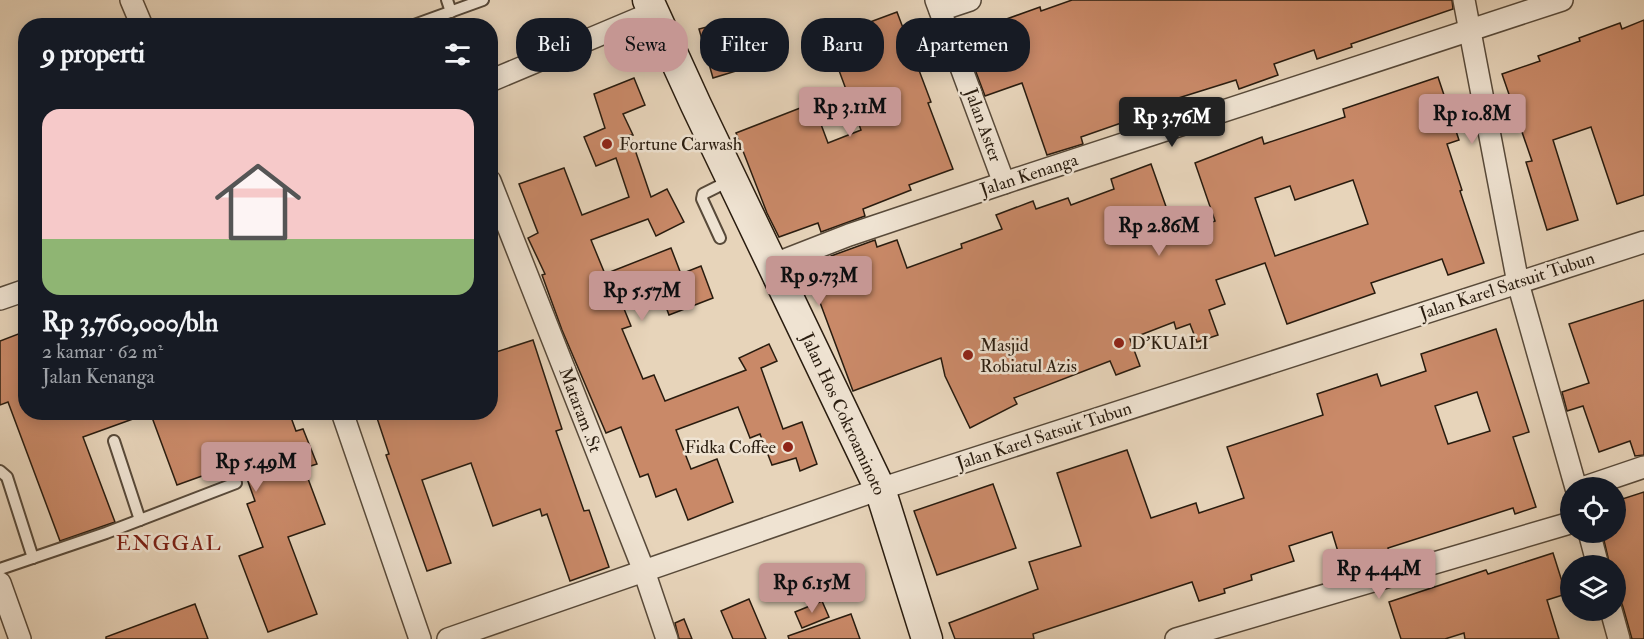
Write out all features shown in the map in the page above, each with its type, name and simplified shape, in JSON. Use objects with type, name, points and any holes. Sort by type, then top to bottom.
[{"type":"street","points":[[938,5],[970,0]]},
{"type":"street","points":[[1464,0],[1518,283],[1573,477]]},
{"type":"street","name":"Jalan Kenanga","points":[[772,265],[849,235],[1004,183],[1562,0]]},
{"type":"street","points":[[136,1],[140,18]]},
{"type":"street","name":"Jalan Aster","points":[[938,5],[1004,183]]},
{"type":"street","points":[[498,77],[651,6]]},
{"type":"street","name":"Jalan Hos Cokroaminoto","points":[[651,6],[880,489],[927,639]]},
{"type":"street","name":"Mataram .St","points":[[498,201],[644,571],[667,639]]},
{"type":"street","name":"Jalan Karel Satsuit Tubun","points":[[448,639],[880,489],[1644,242]]},
{"type":"street","points":[[0,299],[18,293]]},
{"type":"street","points":[[345,420],[420,639]]},
{"type":"street","points":[[1614,477],[1644,467]]},
{"type":"street","points":[[1176,639],[1560,526]]},
{"type":"street","points":[[0,583],[20,639]]},
{"type":"street","points":[[1614,621],[1619,639]]},
{"type":"lane","points":[[447,0],[451,12]]},
{"type":"lane","points":[[434,18],[483,0]]},
{"type":"lane","points":[[720,238],[704,205],[703,194],[732,179]]},
{"type":"lane","points":[[114,441],[140,520]]},
{"type":"lane","points":[[0,471],[7,477],[33,558]]},
{"type":"lane","points":[[0,569],[140,520],[236,483]]},
{"type":"building","points":[[1072,0],[1452,0],[1453,9],[1351,44],[1352,47],[1317,59],[1314,50],[1274,64],[1278,75],[1239,89],[1236,80],[1156,105],[1160,118],[1126,129],[1124,122],[1081,137],[1083,144],[1047,155],[1022,83],[985,96],[976,72],[1030,72],[1030,18],[1009,18],[1040,7],[1041,11]]},
{"type":"building","points":[[897,12],[899,18],[896,18],[896,72],[920,72],[931,102],[928,103],[953,169],[909,185],[911,190],[863,209],[865,216],[821,232],[818,223],[779,237],[767,213],[736,133],[813,103],[828,143],[861,130],[840,72],[884,72],[884,18],[881,18]]},
{"type":"building","points":[[1644,20],[1644,195],[1617,204],[1591,127],[1553,140],[1578,220],[1547,230],[1526,162],[1532,161],[1502,74],[1540,61],[1538,56],[1580,41],[1579,38],[1620,23],[1622,29]]},
{"type":"building","points":[[711,72],[733,72],[713,78]]},
{"type":"building","points":[[1438,77],[1459,140],[1447,144],[1484,263],[1448,275],[1442,259],[1371,283],[1375,293],[1287,324],[1265,263],[1216,280],[1225,304],[1209,310],[1218,335],[1197,342],[1190,324],[1176,329],[1174,322],[1130,339],[1140,366],[1116,375],[1110,361],[1014,398],[1017,404],[970,428],[945,376],[941,358],[853,391],[809,273],[833,264],[831,256],[875,240],[877,247],[897,240],[907,268],[962,248],[961,244],[1002,229],[996,215],[1033,201],[1036,209],[1068,198],[1071,205],[1114,189],[1111,179],[1151,164],[1176,235],[1215,221],[1195,163],[1262,137],[1264,144],[1345,117],[1343,109]],"holes":[[[1353,180],[1368,224],[1275,256],[1255,198],[1290,186],[1295,200]]]},
{"type":"building","points":[[634,78],[645,105],[623,114],[633,135],[630,135],[651,197],[667,189],[684,222],[656,236],[648,219],[591,240],[605,274],[671,248],[681,274],[701,266],[713,298],[669,315],[656,280],[618,294],[631,326],[622,329],[643,379],[654,375],[665,401],[746,370],[739,358],[769,344],[777,361],[761,368],[783,429],[802,422],[817,464],[800,471],[796,458],[772,465],[760,434],[750,438],[738,407],[676,430],[691,469],[717,459],[733,502],[688,520],[676,489],[656,497],[648,474],[640,477],[621,427],[606,433],[562,330],[542,275],[545,274],[528,238],[538,233],[519,184],[564,168],[582,215],[629,197],[616,158],[596,166],[584,137],[605,128],[594,94]]},
{"type":"building","points":[[1644,300],[1644,455],[1635,456],[1630,441],[1599,452],[1583,406],[1567,411],[1562,392],[1589,383],[1569,324]]},
{"type":"building","points":[[1496,329],[1529,432],[1513,437],[1536,507],[1515,514],[1513,508],[1388,548],[1389,553],[1343,568],[1332,532],[1289,546],[1294,561],[1251,575],[1252,580],[1224,589],[1225,593],[1199,601],[1192,582],[1033,634],[1034,639],[955,639],[949,623],[1038,589],[1029,562],[1081,546],[1057,473],[1127,450],[1151,518],[1196,503],[1199,513],[1244,498],[1227,447],[1323,415],[1317,394],[1377,374],[1381,386],[1426,371],[1421,354]],"holes":[[[1477,392],[1490,431],[1448,444],[1435,406]]]},
{"type":"building","points":[[18,334],[18,420],[130,420],[83,437],[115,522],[60,541],[8,402],[0,405],[0,341]]},
{"type":"building","points":[[533,340],[562,429],[556,431],[584,511],[589,510],[609,567],[570,581],[547,514],[542,516],[540,509],[493,526],[471,463],[422,480],[451,563],[427,571],[386,455],[389,454],[378,420],[498,420],[498,351]]},
{"type":"building","points":[[153,420],[292,420],[296,431],[303,429],[317,464],[304,468],[325,524],[288,537],[317,614],[268,632],[239,556],[263,547],[247,504],[255,501],[241,462],[177,485]]},
{"type":"building","points":[[993,484],[1016,548],[937,575],[914,511]]},
{"type":"building","points":[[1644,492],[1644,639],[1632,639],[1626,618],[1626,555],[1607,555],[1605,543],[1626,543],[1626,498]]},
{"type":"building","points":[[1553,553],[1560,575],[1560,596],[1547,600],[1559,639],[1465,639],[1464,633],[1445,639],[1401,639],[1389,602],[1486,570],[1488,574]]},
{"type":"building","points":[[749,599],[766,639],[733,639],[721,611]]},
{"type":"building","points":[[822,601],[829,617],[802,628],[795,612]]},
{"type":"building","points":[[195,604],[208,639],[106,639],[106,637]]},
{"type":"building","points":[[851,614],[860,639],[789,639],[788,636]]},
{"type":"building","points":[[684,619],[692,639],[679,639],[675,623]]},
{"type":"place","name":"Fortune Carwash","points":[[607,144]]},
{"type":"place","name":"D'KUALI","points":[[1119,343]]},
{"type":"place","name":"Masjid Robiatul Azis","points":[[968,355]]},
{"type":"place","name":"Fidka Coffee","points":[[788,447]]},
{"type":"district","name":"ENGGAL","points":[[169,543]]}]
